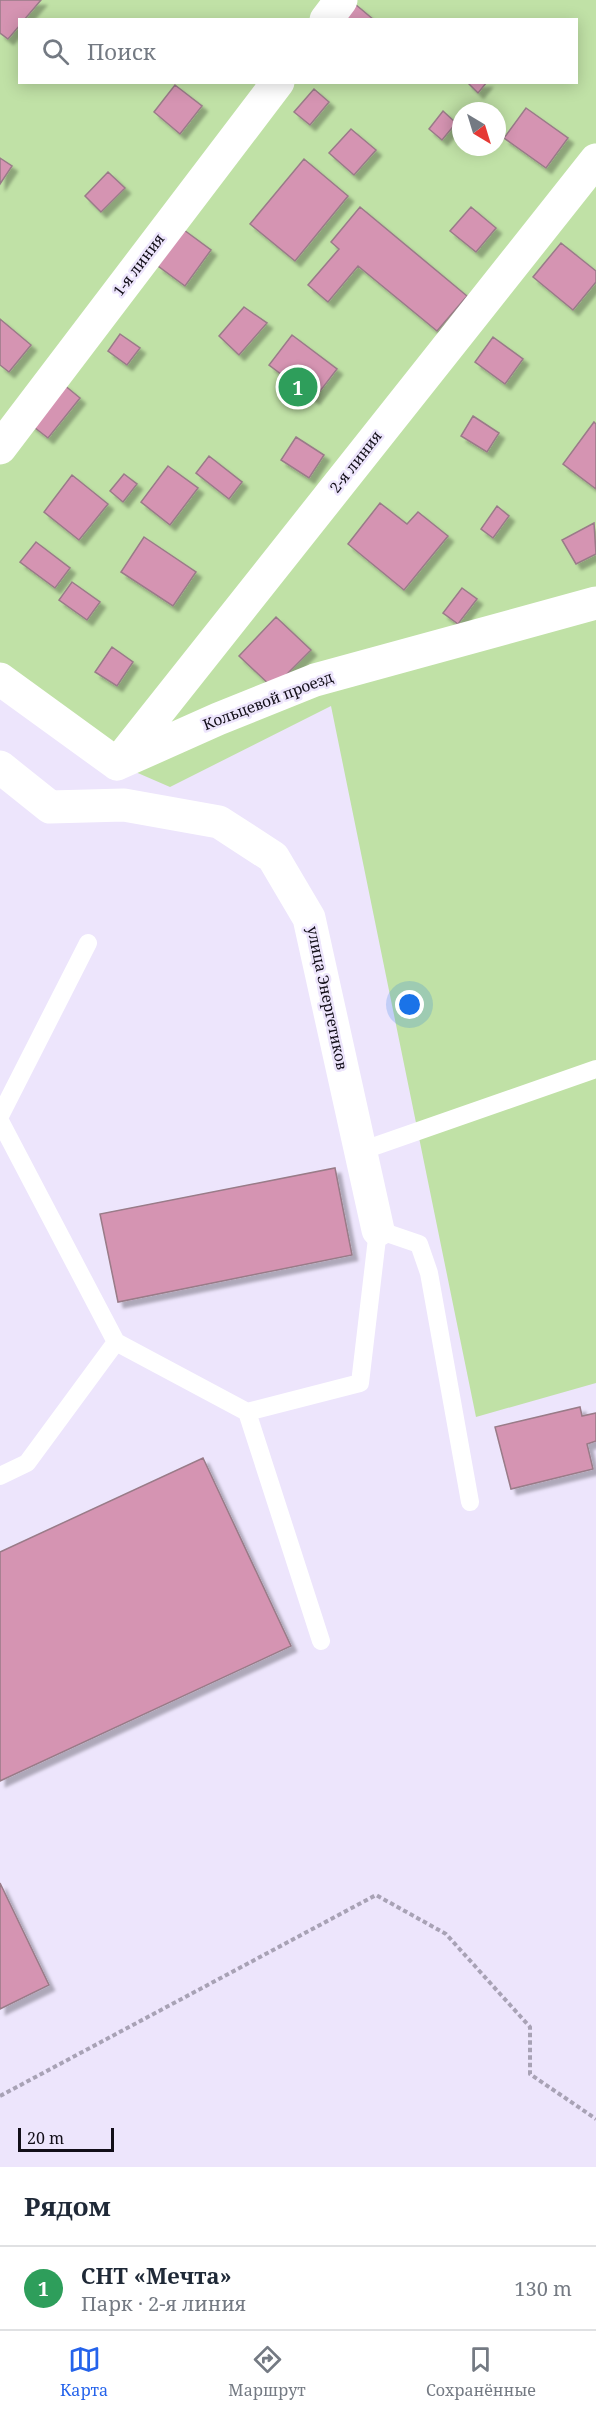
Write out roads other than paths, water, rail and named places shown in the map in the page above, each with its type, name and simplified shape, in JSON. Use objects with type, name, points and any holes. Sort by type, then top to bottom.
[{"type":"street","points":[[328,18],[341,0]]},
{"type":"street","name":"1-я линия","points":[[0,448],[276,84]]},
{"type":"street","name":"2-я линия","points":[[117,764],[596,160]]},
{"type":"street","name":"Кольцевой проезд","points":[[117,764],[218,719],[315,680],[596,603]]},
{"type":"street","points":[[0,679],[117,764]]},
{"type":"street","name":"улица Энергетиков","points":[[0,767],[50,807],[124,805],[219,822],[273,856],[309,918],[378,1230]]},
{"type":"lane","points":[[0,1116],[88,943]]},
{"type":"lane","points":[[361,1151],[596,1069]]},
{"type":"lane","points":[[0,1121],[116,1342],[248,1412],[360,1383],[378,1230],[419,1244],[429,1273],[470,1502]]},
{"type":"lane","points":[[0,1476],[27,1463],[116,1342]]},
{"type":"lane","points":[[248,1412],[321,1641]]},
{"type":"place","name":"СНТ «Мечта»","points":[[298,387]]}]
